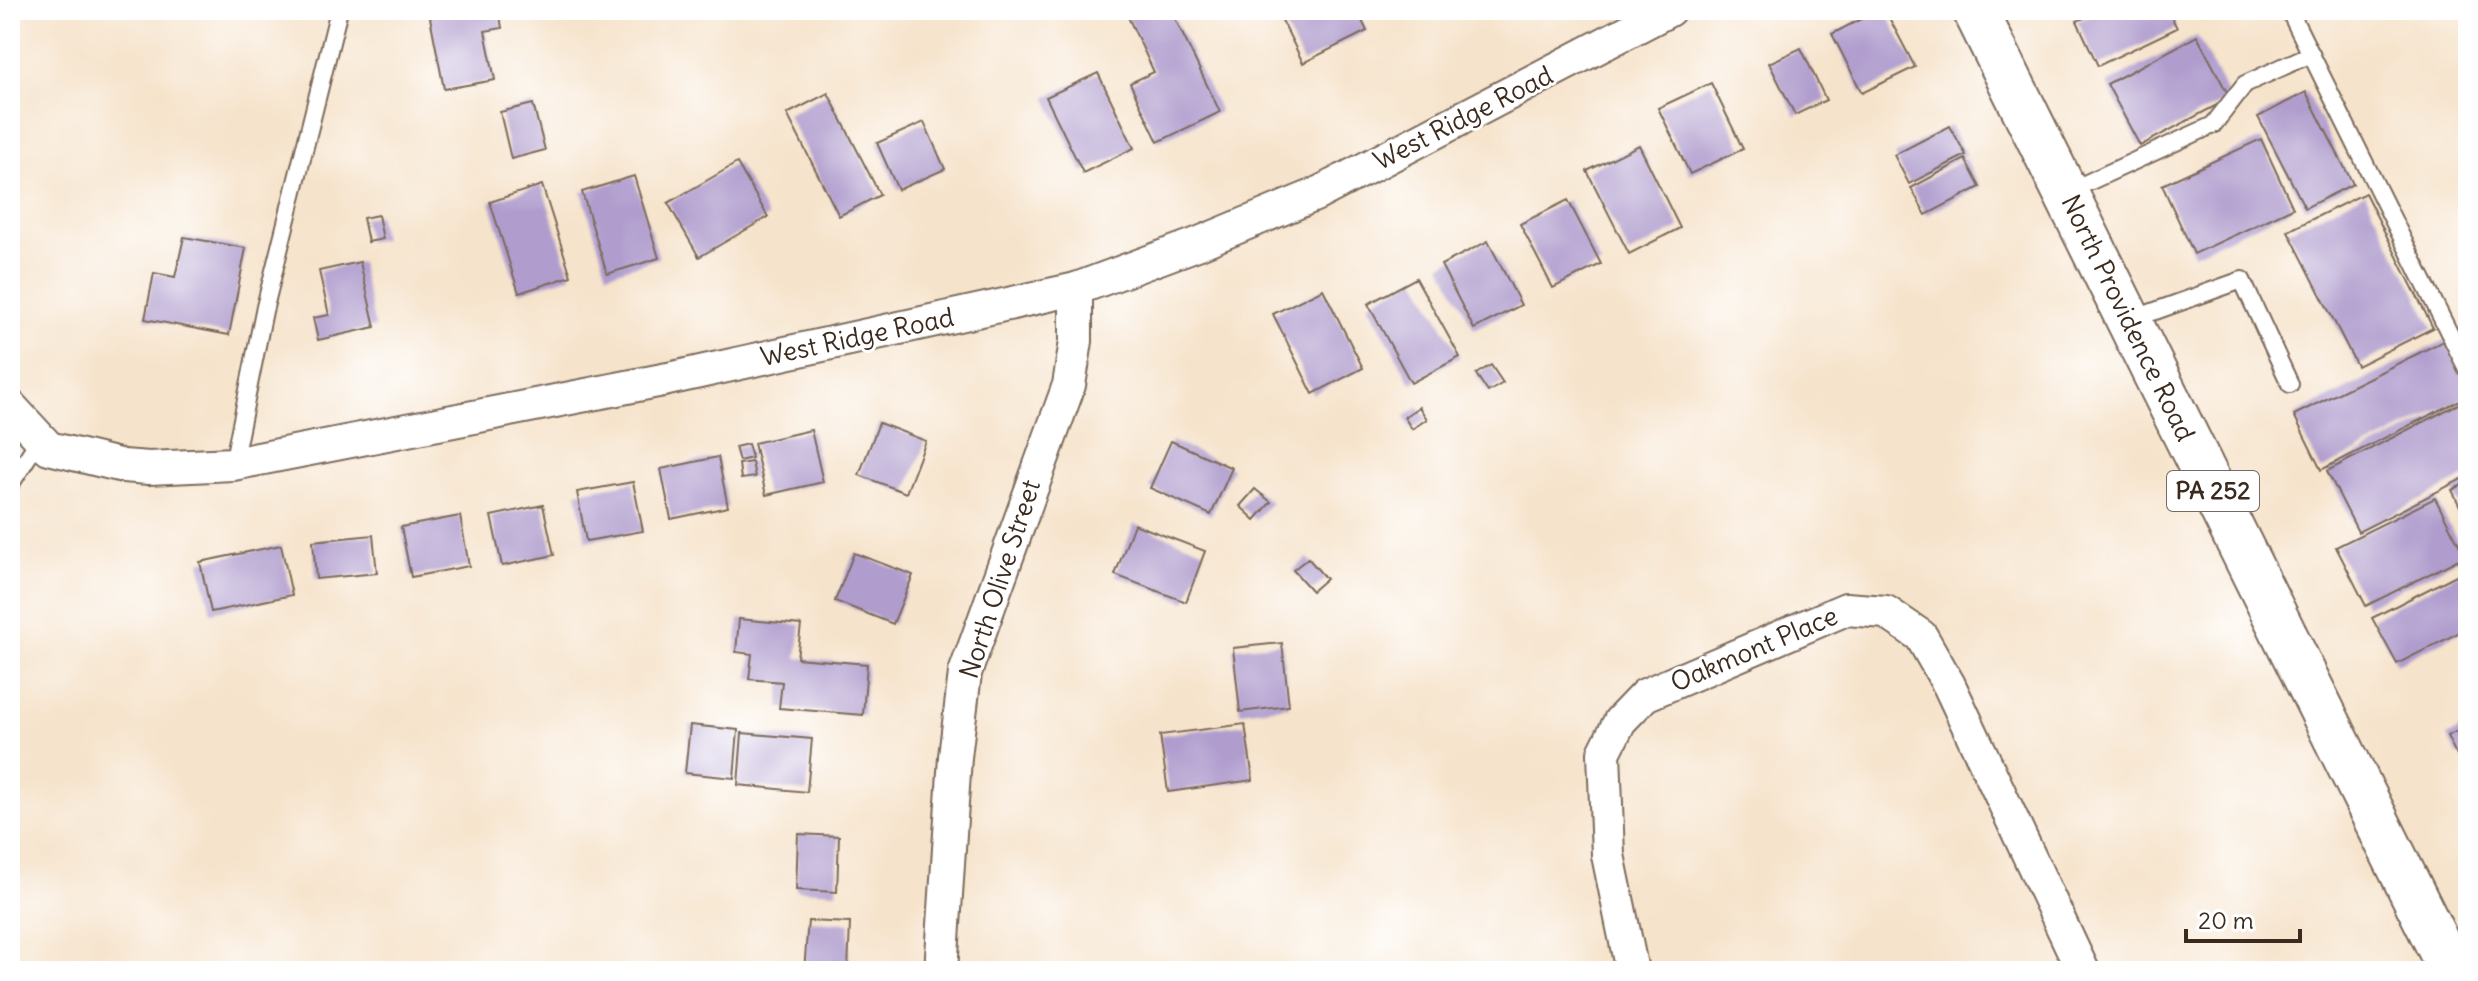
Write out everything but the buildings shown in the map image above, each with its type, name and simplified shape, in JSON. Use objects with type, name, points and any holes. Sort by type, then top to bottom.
[{"type":"main road","name":"North Providence Road","points":[[1982,12],[2065,192],[2451,971]]},
{"type":"street","name":"West Ridge Road","points":[[10,406],[49,448],[123,466],[149,468],[233,464],[668,379],[1076,289],[1197,244],[1315,195],[1669,10]]},
{"type":"street","name":"North Olive Street","points":[[941,971],[955,757],[965,673],[1069,385],[1076,341],[1076,289]]},
{"type":"street","name":"Oakmont Place","points":[[1632,971],[1608,855],[1604,753],[1620,721],[1645,695],[1846,609],[1886,612],[1921,636],[1949,685],[2083,971]]},
{"type":"lane","points":[[233,464],[264,311],[339,10]]},
{"type":"lane","points":[[2289,10],[2468,371]]},
{"type":"lane","points":[[2065,192],[2213,125],[2245,84],[2311,54]]},
{"type":"lane","points":[[2128,320],[2242,280],[2290,384]]},
{"type":"lane","points":[[10,485],[40,438]]}]
